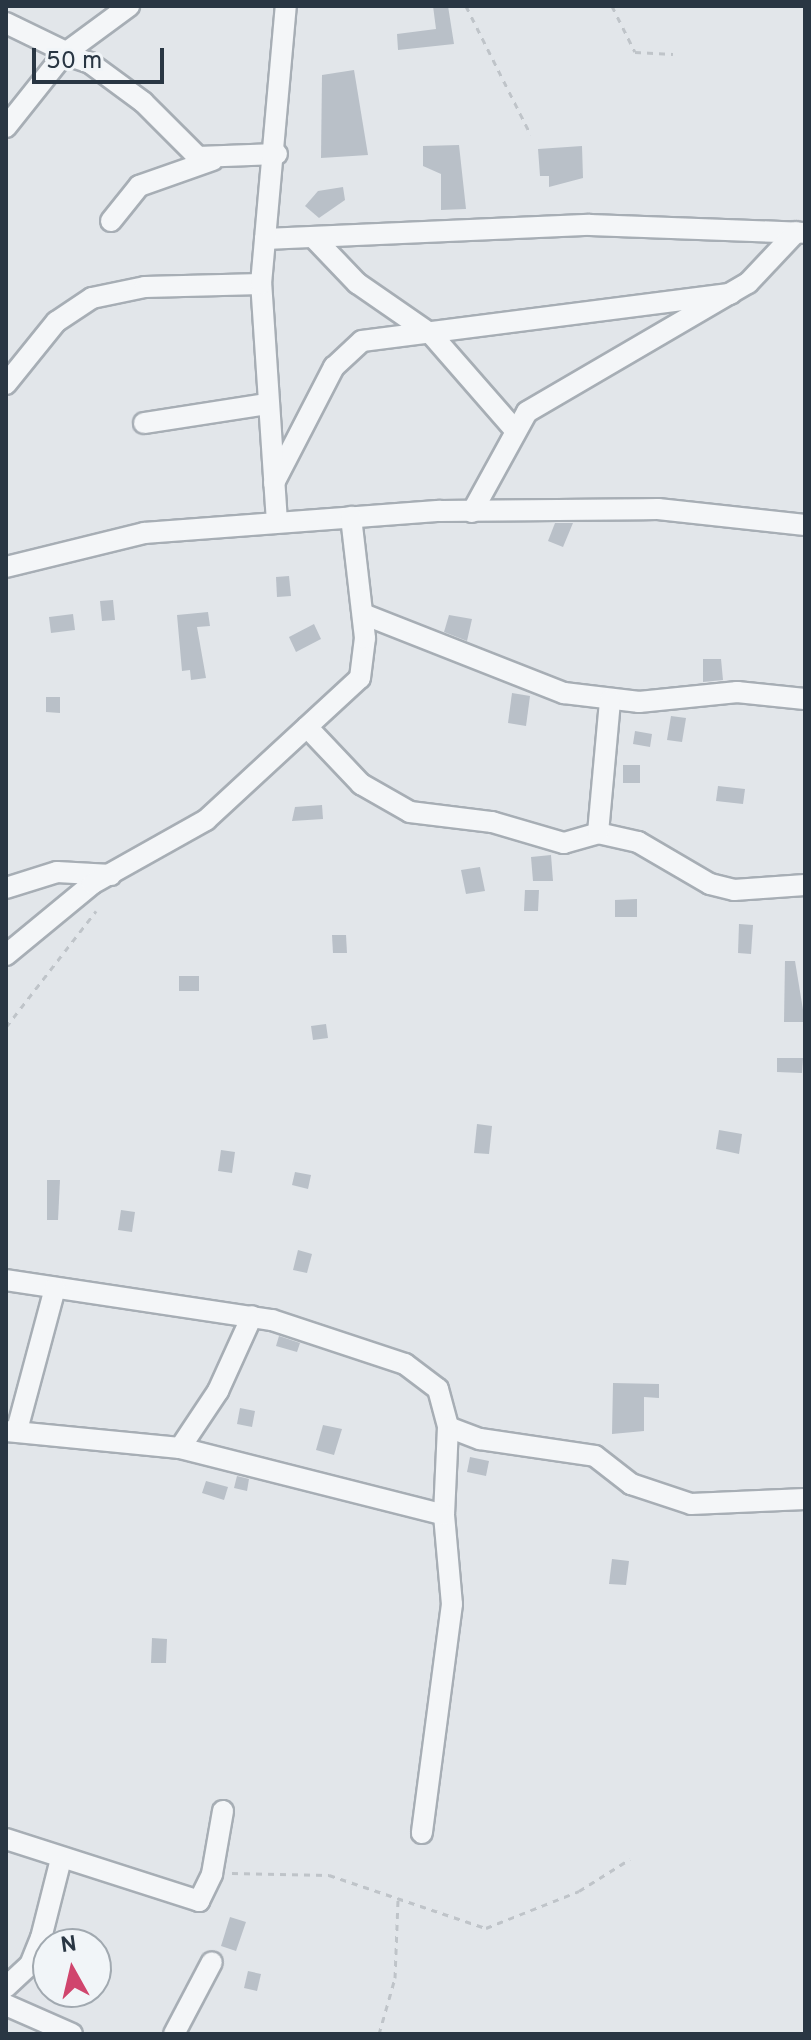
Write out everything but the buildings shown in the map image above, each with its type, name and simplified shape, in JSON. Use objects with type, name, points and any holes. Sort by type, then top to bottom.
[{"type":"street","points":[[9,6],[6,22],[90,63],[143,102],[198,157],[216,159],[277,154]]},
{"type":"street","points":[[6,127],[65,53],[129,6]]},
{"type":"street","points":[[277,522],[261,284],[277,154],[286,6]]},
{"type":"street","points":[[111,221],[139,186],[216,159]]},
{"type":"street","points":[[265,239],[590,225],[801,233]]},
{"type":"street","points":[[472,512],[514,429],[545,397],[731,294],[801,233]]},
{"type":"street","points":[[313,237],[357,283],[432,335],[514,429]]},
{"type":"street","points":[[6,384],[56,322],[92,298],[145,287],[261,284]]},
{"type":"street","points":[[274,483],[348,349],[731,294]]},
{"type":"street","points":[[144,423],[267,404]]},
{"type":"street","points":[[779,521],[805,508]]},
{"type":"street","points":[[6,567],[144,533],[351,517],[658,509],[805,525]]},
{"type":"street","points":[[6,955],[60,906],[191,831],[360,678],[363,614],[351,517]]},
{"type":"street","points":[[363,614],[529,681],[610,700],[737,692],[805,699]]},
{"type":"street","points":[[598,833],[610,700]]},
{"type":"street","points":[[307,727],[361,784],[410,812],[492,822],[564,843],[598,833],[638,842],[710,884],[805,885]]},
{"type":"street","points":[[6,888],[57,872],[111,875]]},
{"type":"street","points":[[6,1280],[252,1316],[425,1373],[438,1389],[448,1427],[444,1515],[451,1619],[422,1833]]},
{"type":"street","points":[[55,1288],[12,1431],[180,1448],[444,1515]]},
{"type":"street","points":[[180,1448],[218,1391],[252,1316]]},
{"type":"street","points":[[448,1427],[480,1439],[595,1456],[631,1484],[691,1504],[805,1499]]},
{"type":"street","points":[[6,1839],[199,1901],[212,1874],[223,1811]]},
{"type":"street","points":[[6,1987],[35,1952],[61,1859]]},
{"type":"street","points":[[174,2034],[212,1962]]},
{"type":"street","points":[[6,2005],[72,2034]]},
{"type":"path","points":[[466,6],[531,135]]},
{"type":"path","points":[[612,6],[635,52],[673,54]]},
{"type":"path","points":[[6,1027],[96,911]]},
{"type":"path","points":[[212,1874],[329,1875],[486,1928],[579,1891],[630,1859]]},
{"type":"path","points":[[379,2034],[395,1978],[398,1900]]}]
